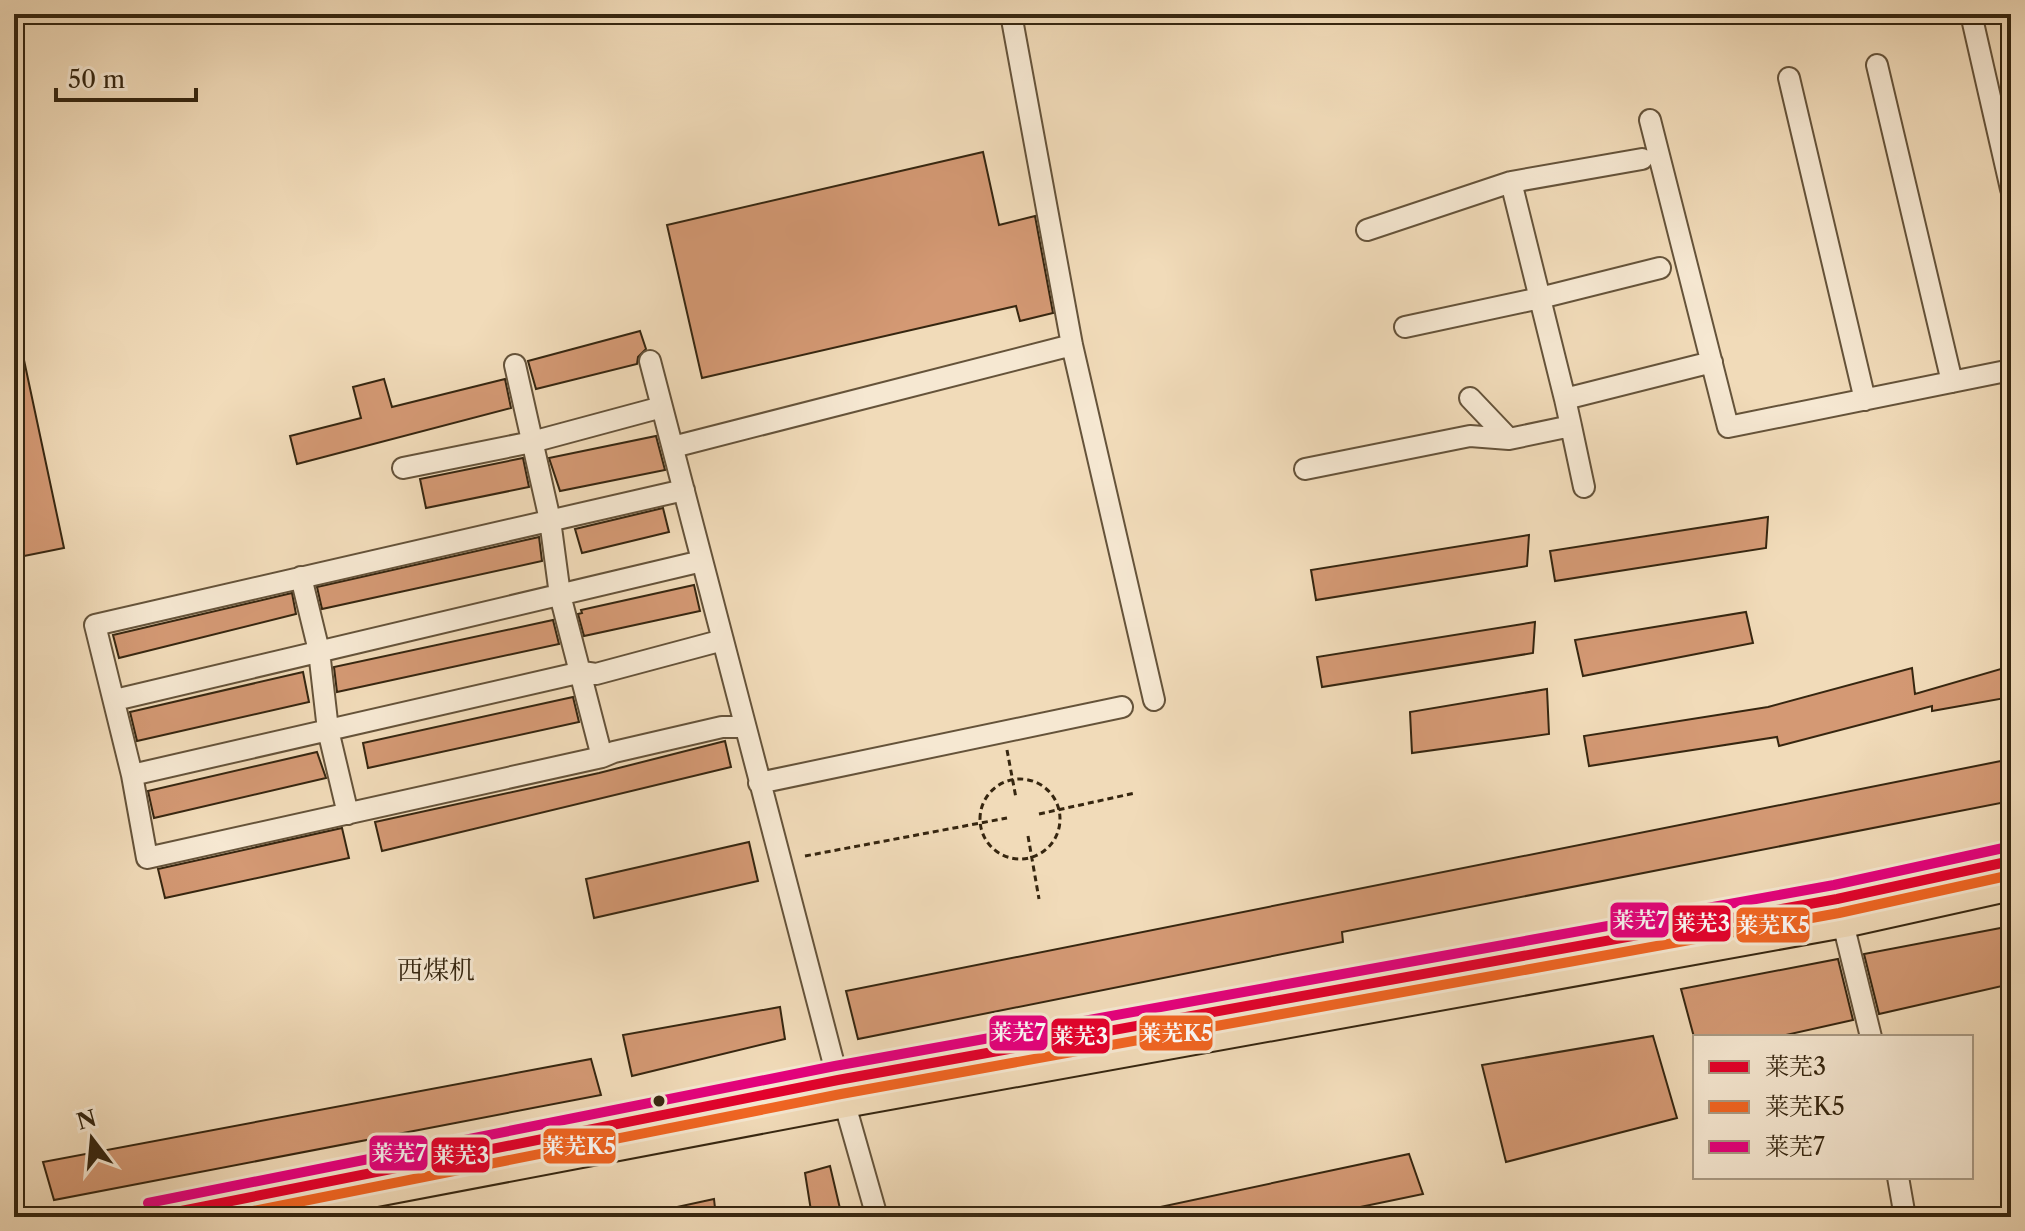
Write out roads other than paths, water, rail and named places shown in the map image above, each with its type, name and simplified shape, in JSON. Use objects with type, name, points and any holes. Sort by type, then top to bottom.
[{"type":"main road","points":[[1840,912],[2011,861]]},
{"type":"main road","points":[[151,1217],[1840,912],[2011,887]]},
{"type":"main road","points":[[250,1217],[841,1092]]},
{"type":"street","points":[[1011,14],[1072,345],[1154,700]]},
{"type":"street","points":[[1971,14],[2011,189]]},
{"type":"street","points":[[1877,65],[1952,382]]},
{"type":"street","points":[[1789,78],[1865,400]]},
{"type":"street","points":[[1650,120],[1728,427],[2011,370]]},
{"type":"street","points":[[1367,230],[1511,182],[1642,159]]},
{"type":"street","points":[[1511,182],[1584,487]]},
{"type":"street","points":[[1405,327],[1660,268]]},
{"type":"street","points":[[671,439],[1072,345]]},
{"type":"street","points":[[650,361],[759,783],[877,1217]]},
{"type":"street","points":[[1565,399],[1712,362]]},
{"type":"street","points":[[515,365],[550,520],[560,595],[602,757]]},
{"type":"street","points":[[1470,398],[1509,439]]},
{"type":"street","points":[[403,468],[532,442],[662,407],[671,439]]},
{"type":"street","points":[[1305,469],[1470,436],[1509,439],[1571,426]]},
{"type":"street","points":[[684,490],[95,625],[132,775],[147,858],[602,757],[722,727],[745,727]]},
{"type":"street","points":[[115,700],[702,561]]},
{"type":"street","points":[[301,577],[319,651],[328,730],[348,814]]},
{"type":"street","points":[[132,775],[582,672],[596,674],[723,640]]},
{"type":"street","points":[[759,783],[1122,707]]},
{"type":"street","points":[[1840,912],[1871,1035]]},
{"type":"street","points":[[1898,1179],[1905,1217]]},
{"type":"district","name":"西煤机","points":[[436,970]]}]
